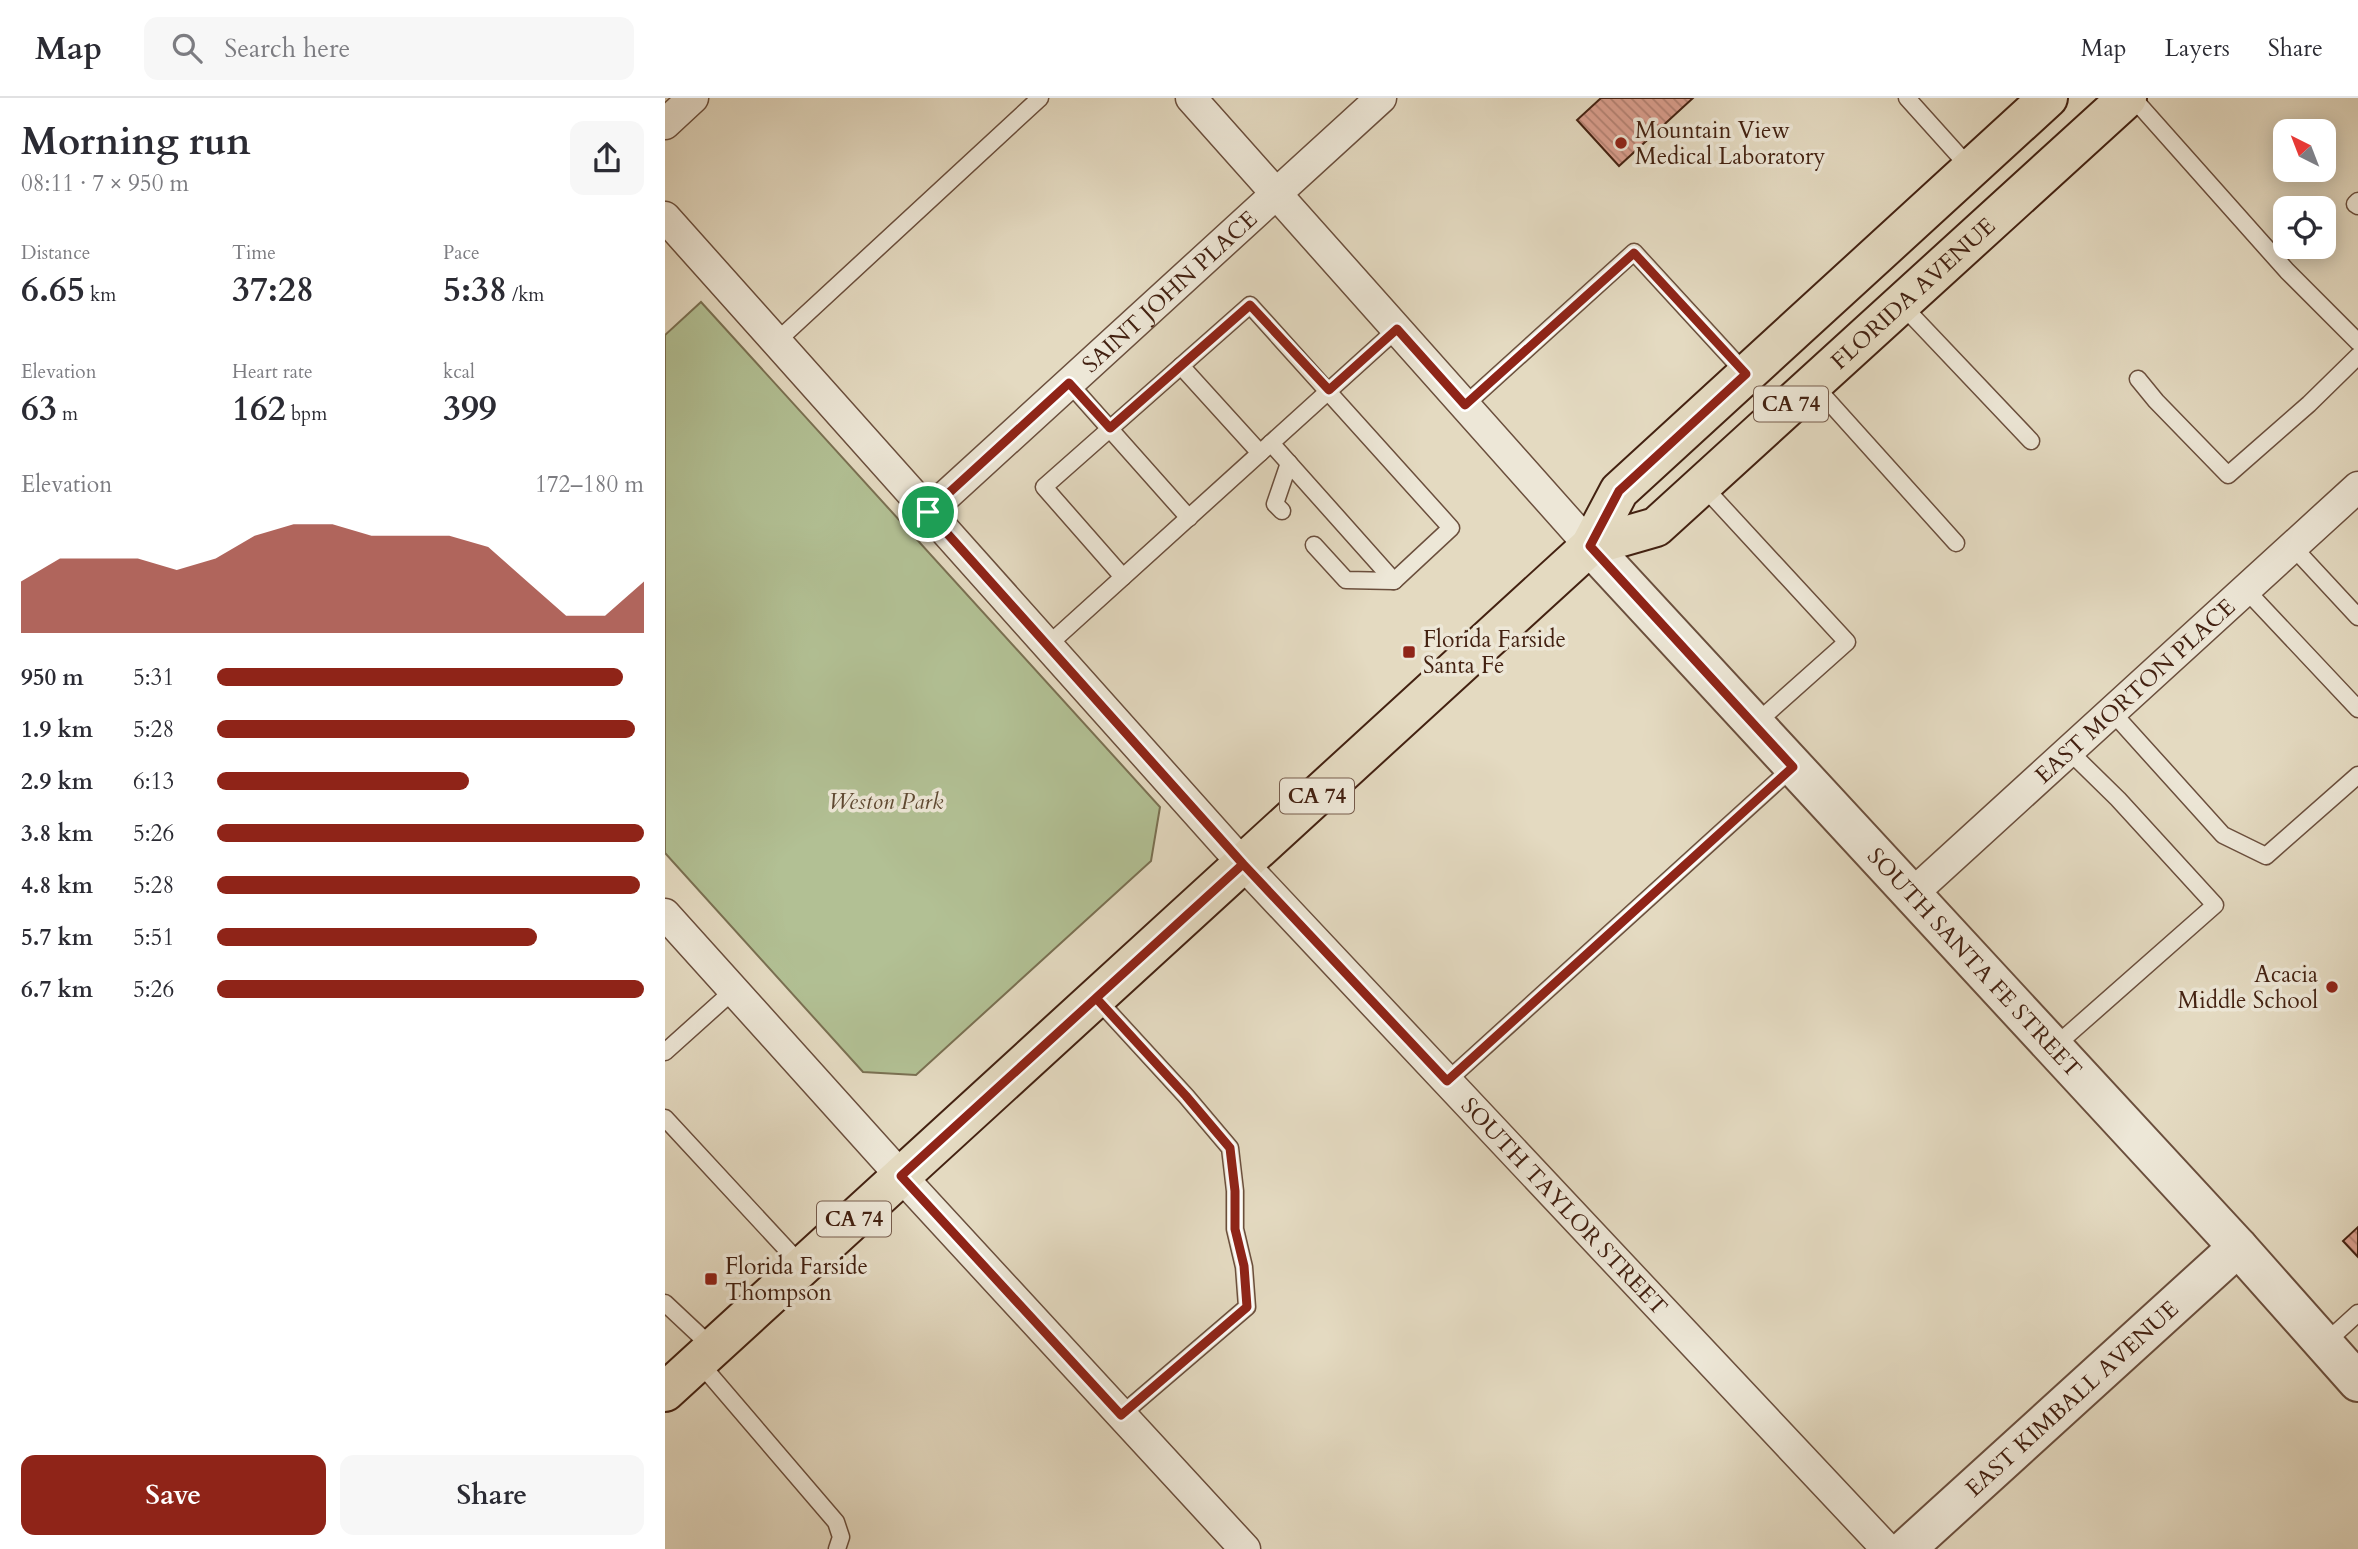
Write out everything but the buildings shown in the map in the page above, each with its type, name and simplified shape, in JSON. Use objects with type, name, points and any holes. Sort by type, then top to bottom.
[{"type":"main road","name":"FLORIDA AVENUE","points":[[665,1392],[1590,546],[1619,491],[2048,98]]},
{"type":"main road","name":"FLORIDA AVENUE","points":[[1590,546],[1656,527],[2127,98]]},
{"type":"street","points":[[665,124],[693,98]]},
{"type":"street","points":[[1191,98],[1590,546]]},
{"type":"street","name":"SAINT JOHN PLACE","points":[[928,512],[1381,98]]},
{"type":"street","name":"SOUTH TAYLOR STREET","points":[[665,217],[1243,864],[1447,1081],[1912,1546]]},
{"type":"street","name":"EAST MORTON PLACE","points":[[1912,895],[2358,487]]},
{"type":"street","name":"SOUTH SANTA FE STREET","points":[[1590,546],[2238,1247],[2358,1382]]},
{"type":"street","points":[[665,914],[901,1176],[1245,1549]]},
{"type":"street","name":"EAST KIMBALL AVENUE","points":[[1912,1546],[2238,1247]]},
{"type":"lane","points":[[776,342],[1040,98]]},
{"type":"lane","points":[[1907,98],[1970,168]]},
{"type":"lane","points":[[2133,98],[2287,271],[2358,342]]},
{"type":"lane","points":[[2358,201],[2355,204],[2358,206]]},
{"type":"lane","points":[[1465,405],[1634,253],[1746,374]]},
{"type":"lane","points":[[1901,304],[2031,441]]},
{"type":"lane","points":[[1123,577],[1044,487],[1250,305],[1451,528],[1394,581],[1346,580],[1314,545]]},
{"type":"lane","points":[[1048,645],[1397,329]]},
{"type":"lane","points":[[2138,379],[2228,475],[2309,404],[2358,356]]},
{"type":"lane","points":[[1181,366],[1266,448],[1289,463],[1394,581]]},
{"type":"lane","points":[[1069,383],[1189,518]]},
{"type":"lane","points":[[1812,384],[1956,543]]},
{"type":"lane","points":[[1282,511],[1275,504],[1289,463]]},
{"type":"lane","points":[[1703,485],[1847,642],[1754,724]]},
{"type":"lane","points":[[2293,547],[2358,617]]},
{"type":"lane","points":[[2246,590],[2358,709]]},
{"type":"lane","points":[[2112,712],[2223,835],[2266,856],[2358,775]]},
{"type":"lane","points":[[2054,1047],[2215,905],[2070,751]]},
{"type":"lane","points":[[1447,1081],[1793,767]]},
{"type":"lane","points":[[665,1052],[734,990]]},
{"type":"lane","points":[[1096,998],[1230,1148],[1235,1191],[1235,1229],[1244,1266],[1247,1307],[1121,1415]]},
{"type":"lane","points":[[665,1118],[803,1267]]},
{"type":"lane","points":[[665,1303],[673,1307],[706,1355],[836,1522],[841,1537],[837,1549]]},
{"type":"lane","points":[[2324,1344],[2358,1313]]},
{"type":"green space","name":"Weston Park","points":[[701,302],[1160,807],[1151,861],[916,1075],[863,1072],[665,853],[665,335]]},
{"type":"place","name":"Mountain View Medical Laboratory","points":[[1621,143]]},
{"type":"place","name":"Florida Farside Santa Fe","points":[[1409,652]]},
{"type":"place","name":"Acacia Middle School","points":[[2332,987]]},
{"type":"place","name":"Florida Farside Thompson","points":[[711,1279]]},
{"type":"route","points":[[928,512],[1069,383],[1110,428],[1250,305],[1329,390],[1397,329],[1465,405],[1634,253],[1746,374],[1619,491],[1590,546],[1793,767],[1447,1081],[1243,864],[1170,931],[1096,998],[1230,1148],[1235,1191],[1235,1229],[1244,1266],[1247,1307],[1121,1415],[901,1176],[1096,998],[1243,864],[928,512]]}]
